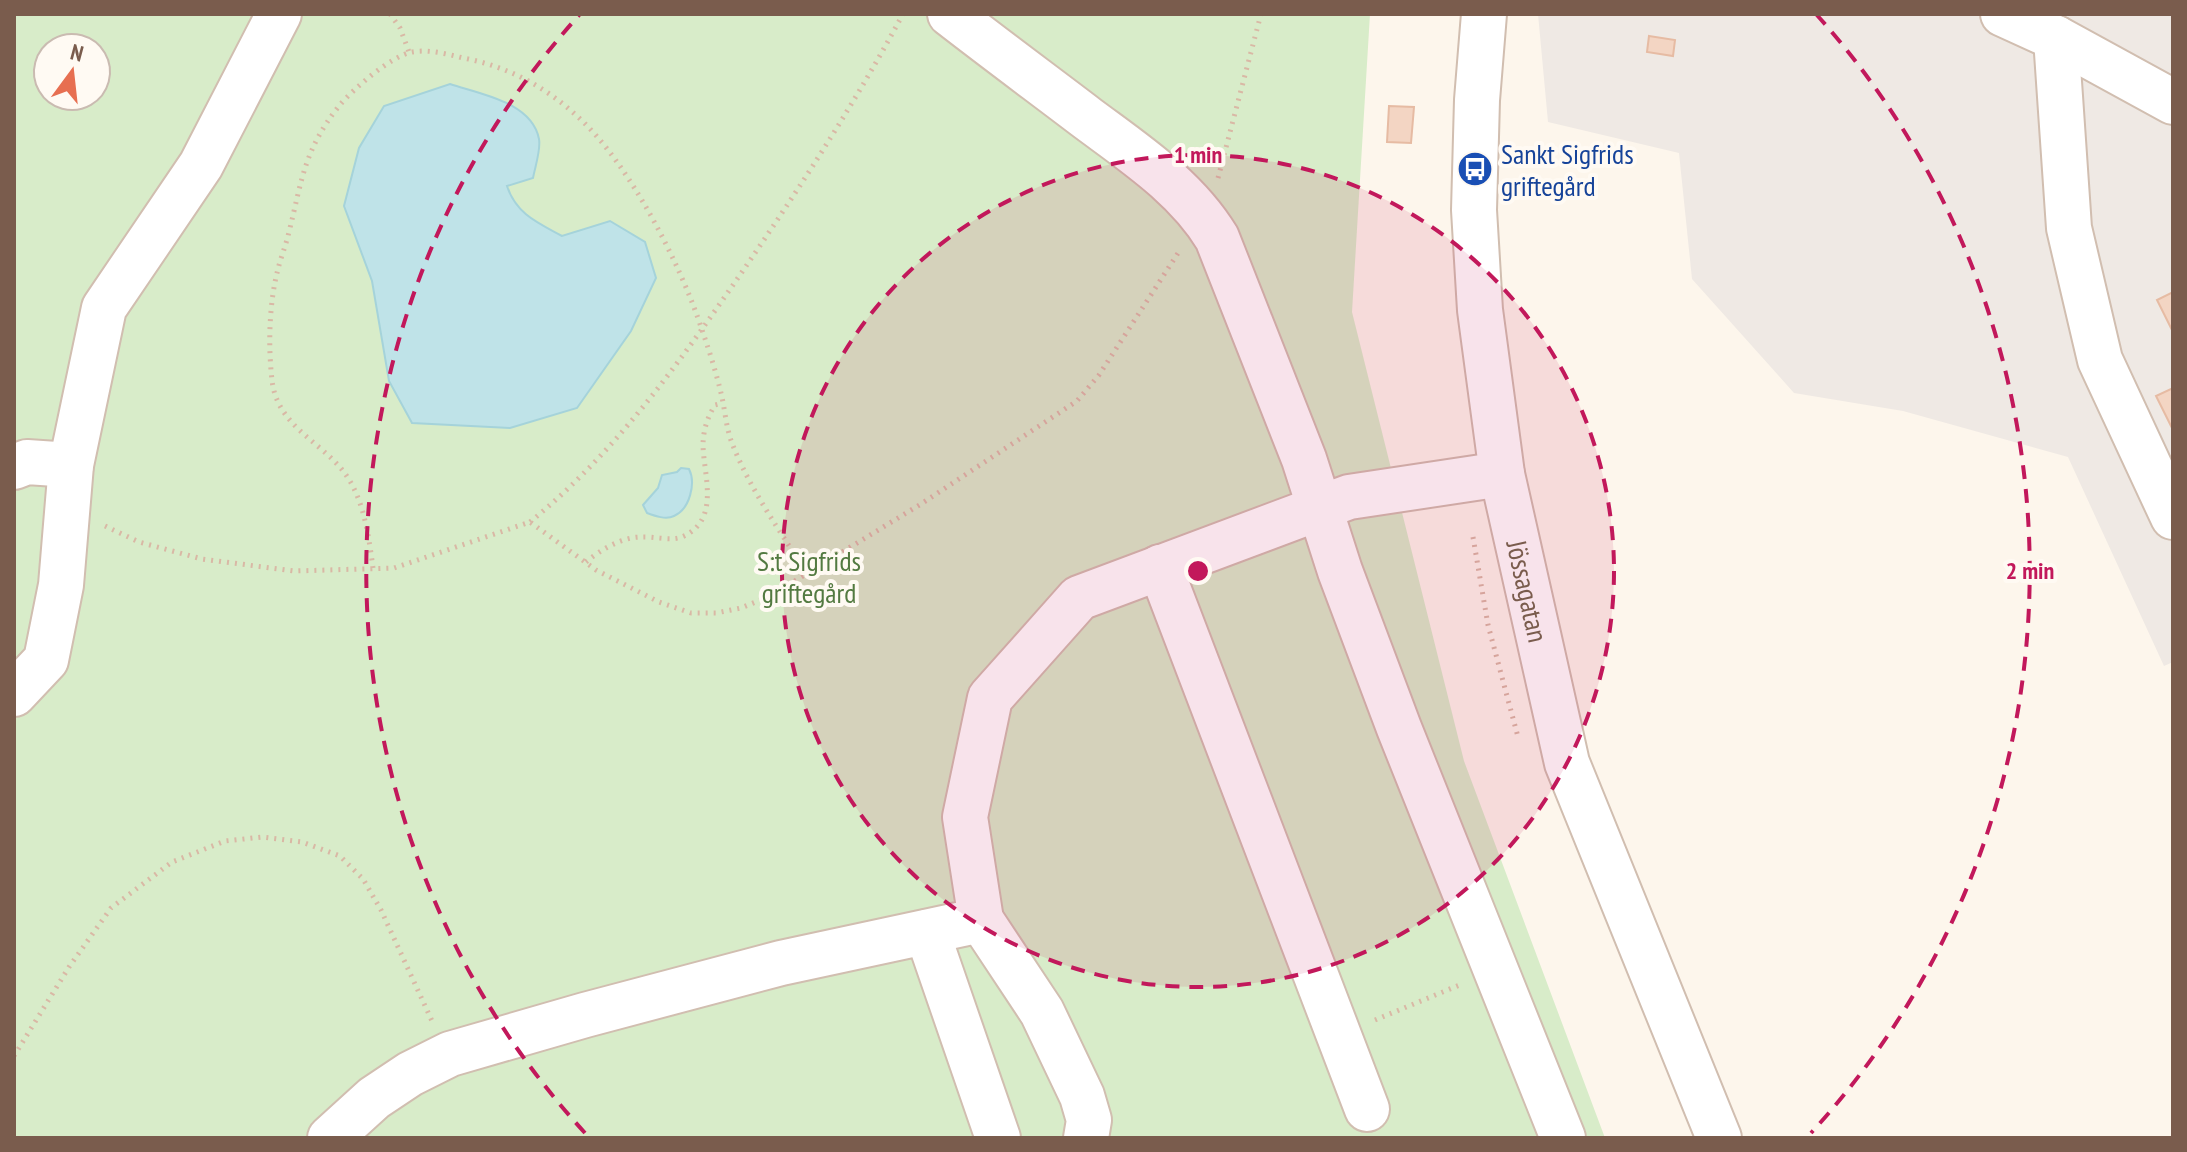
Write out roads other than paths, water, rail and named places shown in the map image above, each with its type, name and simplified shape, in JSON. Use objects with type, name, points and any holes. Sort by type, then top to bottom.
[{"type":"street","points":[[14,694],[46,660],[61,585],[71,465],[104,308],[201,165],[279,14]]},
{"type":"street","points":[[950,14],[1178,190],[1203,215],[1217,238],[1298,445],[1399,728],[1563,1138]]},
{"type":"street","name":"Jössagatan","points":[[1484,14],[1477,100],[1474,210],[1480,310],[1502,474],[1567,763],[1719,1138]]},
{"type":"street","points":[[2003,14],[2056,38],[2173,102]]},
{"type":"street","points":[[2056,38],[2069,228],[2100,360],[2173,517]]},
{"type":"street","points":[[14,467],[27,462],[71,465]]},
{"type":"street","points":[[1086,1138],[1089,1120],[1082,1096],[1049,1026],[981,920],[965,817],[990,698],[1079,598],[1349,497],[1502,474]]},
{"type":"street","points":[[1160,567],[1367,1109]]},
{"type":"street","points":[[330,1138],[374,1098],[410,1074],[450,1054],[781,963],[981,920]]},
{"type":"street","points":[[927,932],[998,1138]]},
{"type":"water","points":[[450,84],[503,101],[526,116],[534,126],[539,139],[539,153],[533,178],[507,186],[522,211],[562,236],[610,221],[645,242],[656,278],[631,331],[577,408],[510,428],[412,423],[389,381],[372,281],[344,206],[359,148],[384,106]]},
{"type":"water","points":[[681,468],[689,469],[692,481],[684,508],[668,518],[647,513],[643,505],[658,488],[662,475]]},
{"type":"place","name":"Sankt Sigfrids griftegård","points":[[1475,169]]},
{"type":"park label","name":"S:t Sigfrids griftegård","points":[[809,576]]}]
